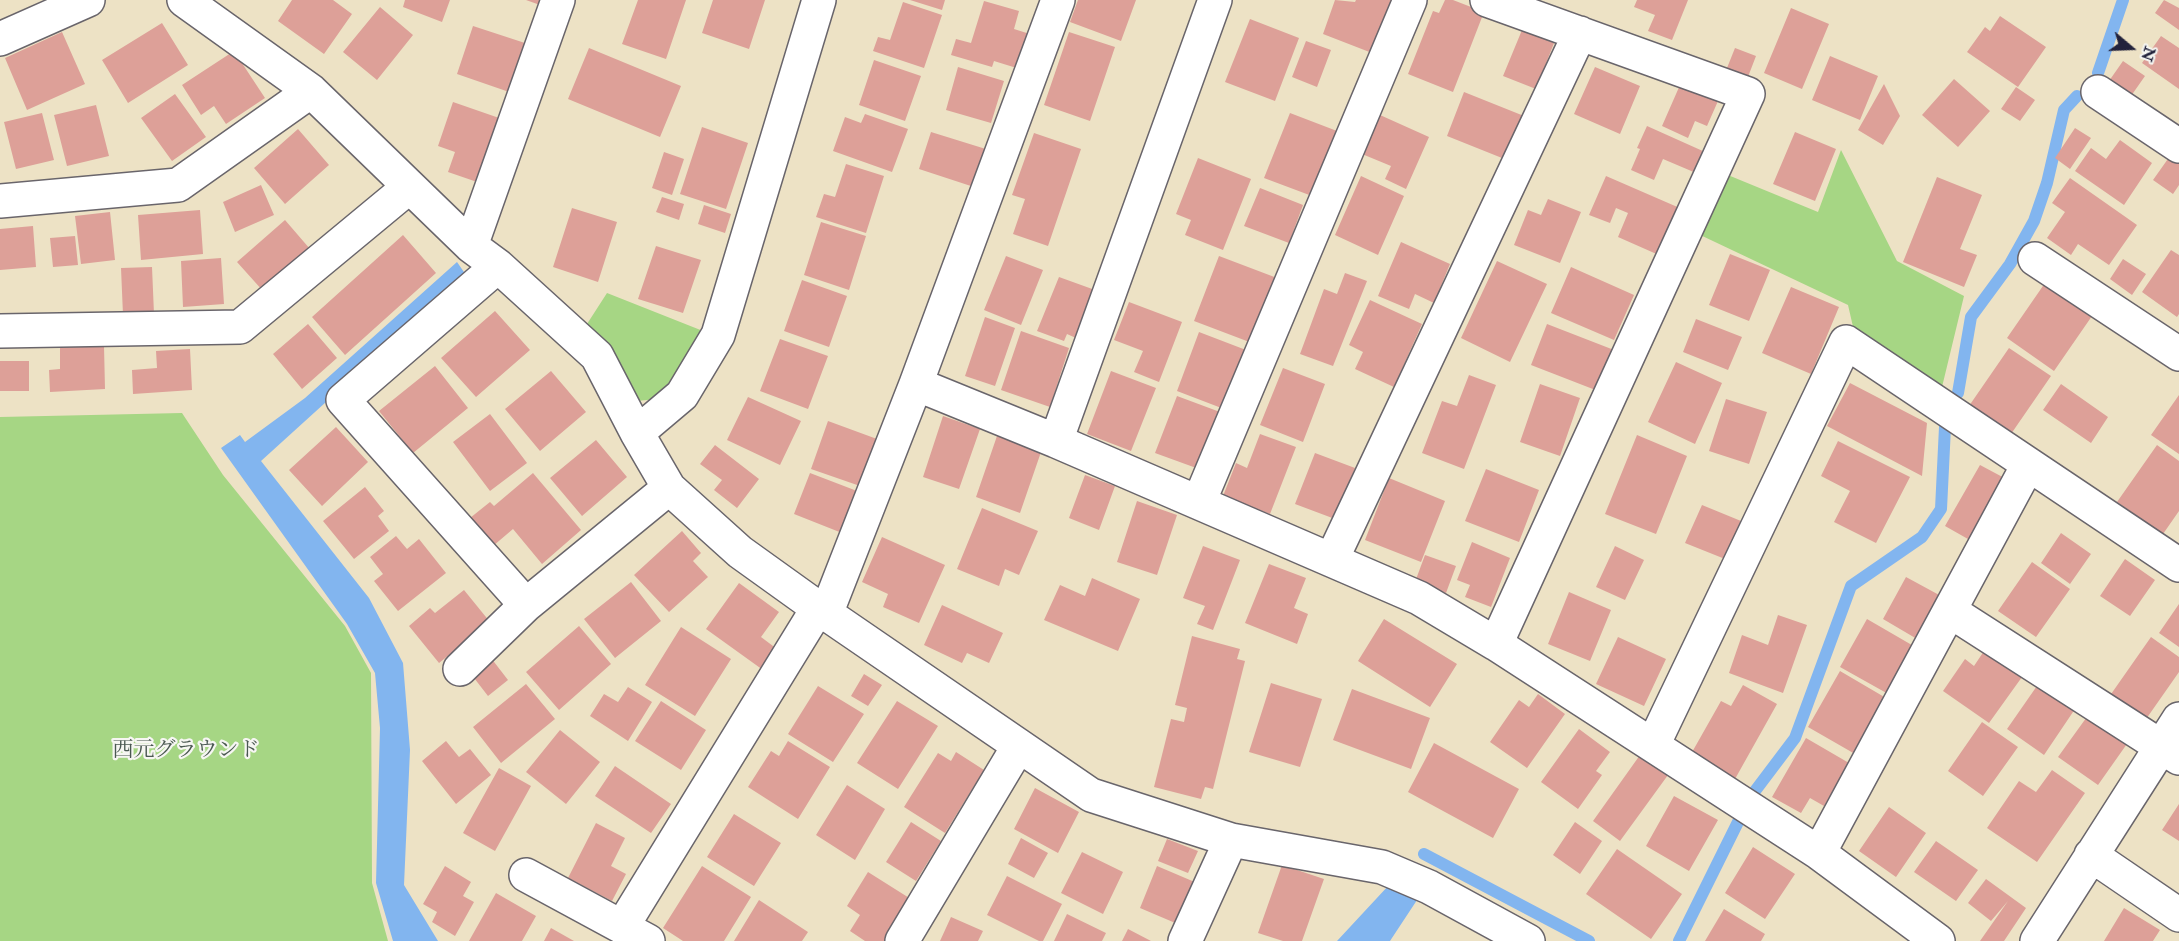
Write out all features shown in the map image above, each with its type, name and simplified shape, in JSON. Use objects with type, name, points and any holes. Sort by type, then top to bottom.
[{"type":"street","points":[[0,39],[88,0]]},
{"type":"street","points":[[184,0],[311,91],[471,246],[498,266],[597,356],[669,488],[740,552],[822,611],[1091,795],[1231,840],[1382,867],[1429,887],[1528,941]]},
{"type":"street","points":[[471,246],[558,0]]},
{"type":"street","points":[[637,433],[682,395],[718,335],[819,0]]},
{"type":"street","points":[[526,874],[635,934],[822,611],[916,384],[1058,0]]},
{"type":"street","points":[[1056,441],[1215,0]]},
{"type":"street","points":[[1199,502],[1410,0]]},
{"type":"street","points":[[1486,0],[1748,94],[1496,644]]},
{"type":"street","points":[[1332,559],[1580,33]]},
{"type":"street","points":[[0,201],[178,185],[311,91]]},
{"type":"street","points":[[2098,92],[2179,146]]},
{"type":"street","points":[[0,331],[240,327],[409,187]]},
{"type":"street","points":[[2035,259],[2179,354]]},
{"type":"street","points":[[498,266],[343,400],[526,605]]},
{"type":"street","points":[[1653,745],[1846,342],[2179,565]]},
{"type":"street","points":[[916,384],[1056,441],[1419,598],[1496,644],[1819,853],[1938,941]]},
{"type":"street","points":[[1819,853],[2028,465]]},
{"type":"street","points":[[460,669],[526,605],[669,488]]},
{"type":"street","points":[[1950,611],[2170,752]]},
{"type":"street","points":[[2037,941],[2091,855],[2170,752],[2179,719]]},
{"type":"street","points":[[902,941],[1018,747]]},
{"type":"street","points":[[1185,941],[1231,840]]},
{"type":"street","points":[[2091,855],[2179,915]]},
{"type":"green space","points":[[1841,150],[1897,261],[1964,296],[1942,387],[1854,331],[1848,305],[1696,233],[1723,173],[1818,212]]},
{"type":"green space","points":[[607,293],[703,331],[658,399],[636,401],[613,359],[587,324]]},
{"type":"green space","name":"西元グラウンド","points":[[182,413],[223,475],[345,626],[371,673],[372,883],[388,941],[0,941],[0,417]]},
{"type":"water","points":[[457,262],[466,275],[261,461],[369,598],[403,663],[410,750],[404,885],[438,941],[393,941],[376,883],[380,728],[375,673],[347,624],[221,448],[240,435],[245,442],[305,398]]},
{"type":"water","points":[[1389,885],[1419,897],[1390,941],[1337,941]]},
{"type":"building","points":[[292,0],[333,0],[352,14],[324,54],[278,21]]},
{"type":"building","points":[[405,0],[450,0],[442,22],[403,7]]},
{"type":"building","points":[[526,0],[542,0],[540,5]]},
{"type":"building","points":[[638,0],[686,0],[666,59],[622,44]]},
{"type":"building","points":[[713,0],[765,0],[749,49],[702,33]]},
{"type":"building","points":[[910,0],[945,0],[942,10]]},
{"type":"building","points":[[1078,0],[1136,0],[1121,41],[1070,22]]},
{"type":"building","points":[[1335,0],[1355,2],[1356,0],[1392,0],[1372,53],[1323,34]]},
{"type":"building","points":[[1445,0],[1453,0],[1484,12],[1453,92],[1408,74],[1433,11],[1439,13]]},
{"type":"building","points":[[1637,0],[1688,0],[1672,40],[1648,31],[1655,15],[1634,7]]},
{"type":"building","points":[[2164,0],[2179,8],[2179,30],[2155,13]]},
{"type":"building","points":[[984,1],[1019,11],[1014,29],[1033,35],[1023,70],[994,61],[992,67],[951,55],[956,39],[971,43]]},
{"type":"building","points":[[903,2],[942,15],[924,68],[873,51],[878,37],[890,40]]},
{"type":"building","points":[[380,7],[413,35],[377,80],[343,52]]},
{"type":"building","points":[[1791,8],[1829,24],[1802,89],[1764,73]]},
{"type":"building","points":[[2000,16],[2046,47],[2018,87],[1967,52],[1985,27],[1990,31]]},
{"type":"building","points":[[1250,19],[1299,38],[1275,101],[1225,82]]},
{"type":"building","points":[[162,23],[188,65],[128,103],[102,60]]},
{"type":"building","points":[[473,26],[528,44],[512,93],[457,74]]},
{"type":"building","points":[[1522,30],[1554,43],[1536,89],[1503,76]]},
{"type":"building","points":[[62,32],[85,84],[27,110],[5,58]]},
{"type":"building","points":[[1069,32],[1115,47],[1090,121],[1044,105]]},
{"type":"building","points":[[2161,36],[2179,48],[2179,89],[2142,63]]},
{"type":"building","points":[[1306,41],[1331,50],[1317,87],[1292,77]]},
{"type":"building","points":[[589,48],[681,86],[660,137],[568,99]]},
{"type":"building","points":[[1735,48],[1756,56],[1746,82],[1725,73]]},
{"type":"building","points":[[234,51],[265,98],[226,124],[214,106],[201,115],[182,85]]},
{"type":"building","points":[[1830,56],[1878,76],[1860,120],[1812,100]]},
{"type":"building","points":[[874,60],[921,76],[905,121],[859,105]]},
{"type":"building","points":[[2123,61],[2145,76],[2131,96],[2109,81]]},
{"type":"building","points":[[958,67],[1004,81],[991,123],[946,110]]},
{"type":"building","points":[[1595,67],[1640,86],[1620,134],[1574,114]]},
{"type":"building","points":[[1954,79],[1990,111],[1958,147],[1922,115]]},
{"type":"building","points":[[1884,84],[1900,116],[1883,145],[1858,130]]},
{"type":"building","points":[[1680,85],[1718,101],[1707,126],[1695,121],[1688,138],[1662,126]]},
{"type":"building","points":[[2016,87],[2035,100],[2020,121],[2001,109]]},
{"type":"building","points":[[1464,92],[1524,116],[1507,160],[1447,136]]},
{"type":"building","points":[[175,94],[206,137],[172,161],[141,118]]},
{"type":"building","points":[[453,102],[502,119],[480,183],[448,172],[455,152],[438,146]]},
{"type":"building","points":[[96,105],[109,156],[67,166],[54,115]]},
{"type":"building","points":[[42,113],[54,160],[16,169],[4,122]]},
{"type":"building","points":[[1290,113],[1337,131],[1312,196],[1264,178]]},
{"type":"building","points":[[865,114],[908,129],[892,172],[833,151],[845,117],[861,123]]},
{"type":"building","points":[[1380,115],[1429,137],[1406,189],[1385,179],[1391,166],[1362,154]]},
{"type":"building","points":[[1647,126],[1705,152],[1696,173],[1663,159],[1654,180],[1631,170],[1640,149],[1637,148]]},
{"type":"building","points":[[702,127],[748,143],[726,209],[680,194]]},
{"type":"building","points":[[2075,128],[2091,138],[2070,169],[2055,158]]},
{"type":"building","points":[[298,129],[329,165],[285,204],[254,168]]},
{"type":"building","points":[[931,132],[989,150],[977,188],[919,169]]},
{"type":"building","points":[[1795,132],[1836,149],[1815,201],[1773,184]]},
{"type":"building","points":[[1034,133],[1081,149],[1048,246],[1013,234],[1025,199],[1012,195]]},
{"type":"building","points":[[2120,140],[2152,163],[2124,205],[2075,171],[2091,148],[2106,159]]},
{"type":"building","points":[[664,152],[684,159],[672,195],[652,188]]},
{"type":"building","points":[[2170,156],[2179,162],[2179,185],[2173,194],[2153,180]]},
{"type":"building","points":[[1198,158],[1251,179],[1223,250],[1185,235],[1191,220],[1176,214]]},
{"type":"building","points":[[846,164],[884,176],[866,233],[816,217],[824,194],[835,197]]},
{"type":"building","points":[[1361,176],[1404,196],[1378,255],[1335,235]]},
{"type":"building","points":[[1606,176],[1682,209],[1661,256],[1618,237],[1628,213],[1616,208],[1610,223],[1589,215]]},
{"type":"building","points":[[1937,177],[1982,195],[1960,249],[1977,255],[1964,287],[1903,262]]},
{"type":"building","points":[[2070,178],[2137,225],[2109,265],[2078,244],[2071,255],[2047,238],[2065,212],[2052,203]]},
{"type":"building","points":[[261,185],[274,215],[235,232],[223,202]]},
{"type":"building","points":[[1260,188],[1303,205],[1289,243],[1244,226]]},
{"type":"building","points":[[662,197],[684,204],[679,220],[656,212]]},
{"type":"building","points":[[1548,199],[1581,212],[1560,263],[1514,245],[1528,210],[1541,215]]},
{"type":"building","points":[[704,205],[731,214],[725,233],[698,224]]},
{"type":"building","points":[[572,208],[617,222],[598,282],[553,267]]},
{"type":"building","points":[[200,210],[203,254],[141,260],[138,215]]},
{"type":"building","points":[[110,212],[115,260],[81,264],[75,216]]},
{"type":"building","points":[[285,220],[310,249],[263,291],[237,262]]},
{"type":"building","points":[[821,222],[866,236],[849,290],[804,275]]},
{"type":"building","points":[[33,226],[36,267],[0,270],[0,229]]},
{"type":"building","points":[[403,235],[436,273],[345,355],[312,317]]},
{"type":"building","points":[[75,236],[78,265],[53,267],[50,238]]},
{"type":"building","points":[[1401,242],[1450,264],[1434,303],[1415,294],[1409,309],[1378,296]]},
{"type":"building","points":[[656,246],[701,260],[683,313],[638,299]]},
{"type":"building","points":[[2171,250],[2179,255],[2179,314],[2177,317],[2142,292]]},
{"type":"building","points":[[1730,254],[1770,270],[1749,321],[1709,305]]},
{"type":"building","points":[[1006,256],[1043,270],[1021,325],[984,310]]},
{"type":"building","points":[[1219,256],[1277,278],[1252,343],[1194,321]]},
{"type":"building","points":[[221,258],[224,304],[183,307],[181,261]]},
{"type":"building","points":[[2123,259],[2146,274],[2132,295],[2110,279]]},
{"type":"building","points":[[1497,261],[1547,284],[1510,362],[1461,338]]},
{"type":"building","points":[[152,267],[154,314],[123,315],[121,268]]},
{"type":"building","points":[[1571,267],[1634,295],[1614,340],[1551,313]]},
{"type":"building","points":[[1345,273],[1367,281],[1333,366],[1300,354],[1324,289],[1337,294]]},
{"type":"building","points":[[1059,277],[1095,290],[1076,338],[1067,334],[1064,341],[1037,331]]},
{"type":"building","points":[[802,280],[847,296],[829,347],[784,331]]},
{"type":"building","points":[[2045,283],[2092,316],[2054,371],[2007,338]]},
{"type":"building","points":[[1791,287],[1839,307],[1811,374],[1762,353]]},
{"type":"building","points":[[1370,300],[1422,324],[1394,387],[1355,369],[1363,352],[1349,345]]},
{"type":"building","points":[[1129,302],[1182,322],[1159,382],[1134,372],[1143,351],[1114,340]]},
{"type":"building","points":[[495,311],[530,350],[476,397],[441,358]]},
{"type":"building","points":[[985,317],[1015,328],[995,386],[965,376]]},
{"type":"building","points":[[1696,319],[1742,337],[1728,370],[1683,352]]},
{"type":"building","points":[[308,324],[337,358],[302,389],[273,354]]},
{"type":"building","points":[[1547,324],[1614,350],[1598,391],[1531,365]]},
{"type":"building","points":[[1021,331],[1069,348],[1050,407],[1001,390]]},
{"type":"building","points":[[1199,332],[1246,350],[1224,409],[1177,391]]},
{"type":"building","points":[[780,339],[828,356],[808,409],[760,391]]},
{"type":"building","points":[[104,346],[105,389],[50,392],[49,370],[60,369],[60,347]]},
{"type":"building","points":[[2009,348],[2051,376],[2011,434],[1969,406]]},
{"type":"building","points":[[190,349],[192,390],[133,394],[132,370],[157,368],[156,351]]},
{"type":"building","points":[[0,361],[29,361],[29,391],[0,391]]},
{"type":"building","points":[[1676,362],[1722,383],[1695,444],[1648,422]]},
{"type":"building","points":[[435,366],[468,408],[413,453],[379,411]]},
{"type":"building","points":[[1283,368],[1325,384],[1303,442],[1260,425]]},
{"type":"building","points":[[551,371],[586,412],[540,451],[505,409]]},
{"type":"building","points":[[1111,371],[1156,388],[1131,451],[1087,434]]},
{"type":"building","points":[[1469,375],[1496,385],[1464,469],[1422,453],[1442,401],[1457,406]]},
{"type":"building","points":[[1850,383],[1927,423],[1922,476],[1827,426]]},
{"type":"building","points":[[1540,384],[1580,398],[1560,456],[1520,442]]},
{"type":"building","points":[[2061,384],[2108,417],[2091,443],[2043,410]]},
{"type":"building","points":[[2179,395],[2179,454],[2151,435]]},
{"type":"building","points":[[1177,396],[1220,412],[1199,469],[1155,453]]},
{"type":"building","points":[[748,397],[801,421],[780,465],[727,440]]},
{"type":"building","points":[[1726,399],[1767,412],[1749,464],[1709,451]]},
{"type":"building","points":[[490,414],[527,463],[490,491],[453,442]]},
{"type":"building","points":[[943,416],[980,429],[959,489],[923,477]]},
{"type":"building","points":[[828,421],[877,439],[860,486],[811,469]]},
{"type":"building","points":[[336,427],[368,462],[322,506],[289,470]]},
{"type":"building","points":[[1260,434],[1296,447],[1270,514],[1223,496],[1236,463],[1247,468]]},
{"type":"building","points":[[1637,435],[1687,456],[1656,534],[1605,514]]},
{"type":"building","points":[[997,436],[1041,452],[1020,513],[976,497]]},
{"type":"building","points":[[596,440],[627,477],[582,516],[550,478]]},
{"type":"building","points":[[1838,441],[1910,477],[1876,543],[1834,522],[1850,491],[1821,476]]},
{"type":"building","points":[[715,445],[759,479],[737,508],[714,490],[722,480],[700,464]]},
{"type":"building","points":[[2157,445],[2179,461],[2179,511],[2163,534],[2117,502]]},
{"type":"building","points":[[1315,453],[1355,468],[1335,519],[1295,504]]},
{"type":"building","points":[[1980,465],[2010,481],[1975,543],[1945,526]]},
{"type":"building","points":[[1486,469],[1539,490],[1519,542],[1465,521]]},
{"type":"building","points":[[533,473],[581,530],[542,564],[513,529],[493,546],[470,518],[490,502],[494,506]]},
{"type":"building","points":[[810,473],[857,491],[842,533],[794,514]]},
{"type":"building","points":[[1085,475],[1115,486],[1099,530],[1069,518]]},
{"type":"building","points":[[1389,478],[1445,501],[1421,562],[1365,540]]},
{"type":"building","points":[[365,487],[384,511],[378,516],[389,531],[354,559],[323,521]]},
{"type":"building","points":[[1137,501],[1177,515],[1157,575],[1117,562]]},
{"type":"building","points":[[1702,505],[1741,521],[1725,559],[1685,543]]},
{"type":"building","points":[[982,508],[1038,531],[1019,575],[1005,569],[999,586],[957,569]]},
{"type":"building","points":[[682,531],[701,553],[693,561],[708,577],[669,612],[634,575]]},
{"type":"building","points":[[2061,533],[2091,554],[2070,584],[2041,563]]},
{"type":"building","points":[[396,536],[407,549],[419,539],[446,573],[398,611],[374,581],[383,574],[370,557]]},
{"type":"building","points":[[882,537],[945,565],[919,623],[883,607],[888,594],[862,582]]},
{"type":"building","points":[[1472,542],[1510,558],[1491,607],[1465,597],[1470,585],[1457,580]]},
{"type":"building","points":[[1203,546],[1240,560],[1213,630],[1197,624],[1205,606],[1183,598]]},
{"type":"building","points":[[1615,546],[1644,560],[1625,600],[1596,587]]},
{"type":"building","points":[[1425,555],[1456,566],[1446,593],[1415,582]]},
{"type":"building","points":[[2125,559],[2155,580],[2130,616],[2100,596]]},
{"type":"building","points":[[2032,562],[2070,589],[2036,637],[1998,611]]},
{"type":"building","points":[[1269,564],[1306,578],[1294,608],[1308,614],[1297,644],[1245,623]]},
{"type":"building","points":[[1906,577],[1941,596],[1917,639],[1883,619]]},
{"type":"building","points":[[1092,578],[1140,599],[1118,651],[1044,620],[1060,585],[1085,596]]},
{"type":"building","points":[[631,582],[661,621],[615,658],[584,619]]},
{"type":"building","points":[[739,583],[779,612],[761,637],[777,649],[763,670],[706,629]]},
{"type":"building","points":[[464,590],[490,622],[439,663],[409,626],[430,608],[435,613]]},
{"type":"building","points":[[1569,592],[1611,610],[1590,661],[1548,644]]},
{"type":"building","points":[[2179,604],[2179,647],[2159,633]]},
{"type":"building","points":[[942,605],[1003,633],[989,663],[967,653],[962,663],[924,645]]},
{"type":"building","points":[[1778,615],[1807,625],[1783,693],[1729,673],[1742,635],[1768,645]]},
{"type":"building","points":[[1384,619],[1457,664],[1430,707],[1358,661]]},
{"type":"building","points":[[1867,619],[1917,648],[1890,695],[1840,667]]},
{"type":"building","points":[[579,626],[611,664],[559,710],[526,672]]},
{"type":"building","points":[[681,627],[731,659],[695,716],[645,685]]},
{"type":"building","points":[[1192,636],[1240,649],[1237,659],[1245,661],[1213,789],[1205,787],[1201,799],[1154,787],[1171,719],[1184,722],[1187,708],[1175,705]]},
{"type":"building","points":[[1618,637],[1666,659],[1644,706],[1596,684]]},
{"type":"building","points":[[2151,637],[2179,657],[2179,672],[2144,722],[2109,697]]},
{"type":"building","points":[[1984,651],[2022,677],[1989,723],[1943,691],[1965,659],[1974,666]]},
{"type":"building","points":[[491,658],[508,680],[488,696],[471,674]]},
{"type":"building","points":[[1840,671],[1886,698],[1855,754],[1808,727]]},
{"type":"building","points":[[864,674],[882,685],[868,706],[851,696]]},
{"type":"building","points":[[1271,683],[1322,699],[1300,767],[1249,752]]},
{"type":"building","points":[[2039,683],[2075,709],[2044,755],[2007,729]]},
{"type":"building","points":[[526,684],[555,719],[501,763],[473,727]]},
{"type":"building","points":[[1743,685],[1777,704],[1735,779],[1691,754],[1721,701],[1731,706]]},
{"type":"building","points":[[818,686],[864,714],[833,762],[788,734]]},
{"type":"building","points":[[628,687],[652,702],[628,741],[590,716],[604,694],[618,702]]},
{"type":"building","points":[[1352,689],[1430,718],[1411,769],[1333,740]]},
{"type":"building","points":[[1538,694],[1565,714],[1527,768],[1490,742],[1519,700],[1529,707]]},
{"type":"building","points":[[661,701],[706,730],[681,770],[635,741]]},
{"type":"building","points":[[897,701],[938,726],[898,789],[857,763]]},
{"type":"building","points":[[2089,714],[2129,741],[2098,785],[2058,757]]},
{"type":"building","points":[[1982,722],[2018,747],[1983,796],[1948,771]]},
{"type":"building","points":[[1579,729],[1610,752],[1596,771],[1602,775],[1578,809],[1541,782]]},
{"type":"building","points":[[560,730],[600,762],[566,804],[526,772]]},
{"type":"building","points":[[1806,738],[1849,763],[1824,806],[1810,798],[1801,813],[1772,797]]},
{"type":"building","points":[[446,741],[459,757],[470,749],[491,775],[456,804],[422,761]]},
{"type":"building","points":[[788,741],[830,767],[798,819],[748,787],[771,751],[779,756]]},
{"type":"building","points":[[1434,743],[1519,789],[1493,838],[1408,792]]},
{"type":"building","points":[[956,752],[984,770],[945,833],[904,807],[938,753],[951,761]]},
{"type":"building","points":[[1640,755],[1668,775],[1620,841],[1593,821]]},
{"type":"building","points":[[615,766],[671,804],[651,833],[595,796]]},
{"type":"building","points":[[499,768],[531,786],[495,851],[463,833]]},
{"type":"building","points":[[2052,770],[2085,793],[2037,862],[1987,828],[2019,781],[2036,792]]},
{"type":"building","points":[[847,785],[885,809],[855,860],[816,835]]},
{"type":"building","points":[[1035,788],[1079,812],[1058,853],[1014,829]]},
{"type":"building","points":[[1674,796],[1718,820],[1689,871],[1646,846]]},
{"type":"building","points":[[2179,804],[2179,841],[2162,830]]},
{"type":"building","points":[[1889,807],[1926,833],[1896,877],[1859,851]]},
{"type":"building","points":[[734,814],[781,843],[754,886],[707,857]]},
{"type":"building","points":[[911,822],[941,841],[916,881],[886,862]]},
{"type":"building","points":[[1575,822],[1602,841],[1580,874],[1553,855]]},
{"type":"building","points":[[596,823],[625,838],[611,866],[626,874],[612,901],[568,878]]},
{"type":"building","points":[[1021,838],[1048,853],[1034,878],[1008,864]]},
{"type":"building","points":[[1167,839],[1198,851],[1188,873],[1158,861]]},
{"type":"building","points":[[1936,841],[1978,870],[1956,901],[1914,872]]},
{"type":"building","points":[[1753,847],[1795,874],[1765,919],[1725,893]]},
{"type":"building","points":[[1617,849],[1682,894],[1651,939],[1586,894]]},
{"type":"building","points":[[1082,852],[1123,872],[1103,914],[1061,893]]},
{"type":"building","points":[[1282,865],[1324,879],[1302,941],[1283,941],[1258,933]]},
{"type":"building","points":[[445,866],[471,882],[463,896],[474,902],[455,936],[432,922],[437,912],[423,904]]},
{"type":"building","points":[[702,866],[751,897],[724,941],[683,941],[663,928]]},
{"type":"building","points":[[1157,866],[1197,883],[1180,925],[1140,908]]},
{"type":"building","points":[[868,872],[914,901],[889,941],[865,941],[850,931],[860,915],[847,906]]},
{"type":"building","points":[[1007,876],[1062,904],[1043,941],[987,915]]},
{"type":"building","points":[[1986,879],[2026,908],[2004,941],[1980,941],[2008,901],[1991,921],[1968,903]]},
{"type":"building","points":[[496,893],[536,916],[522,941],[469,941]]},
{"type":"building","points":[[759,900],[808,932],[802,941],[734,941]]},
{"type":"building","points":[[2124,908],[2160,930],[2153,941],[2104,941]]},
{"type":"building","points":[[1724,909],[1765,934],[1761,941],[1705,941]]},
{"type":"building","points":[[1067,914],[1106,933],[1102,941],[1054,941]]},
{"type":"building","points":[[951,917],[983,931],[978,941],[940,941]]},
{"type":"building","points":[[551,928],[574,941],[544,941]]},
{"type":"building","points":[[1128,929],[1151,941],[1122,941]]},
{"type":"waterway","points":[[2098,73],[2123,0]]},
{"type":"waterway","points":[[1958,393],[1971,317],[2010,264],[2034,221],[2047,183],[2064,110],[2077,96]]},
{"type":"waterway","points":[[1755,791],[1795,738],[1851,586],[1922,537],[1941,509],[1945,427]]},
{"type":"waterway","points":[[1679,941],[1739,820]]},
{"type":"waterway","points":[[1424,854],[1589,941]]}]
